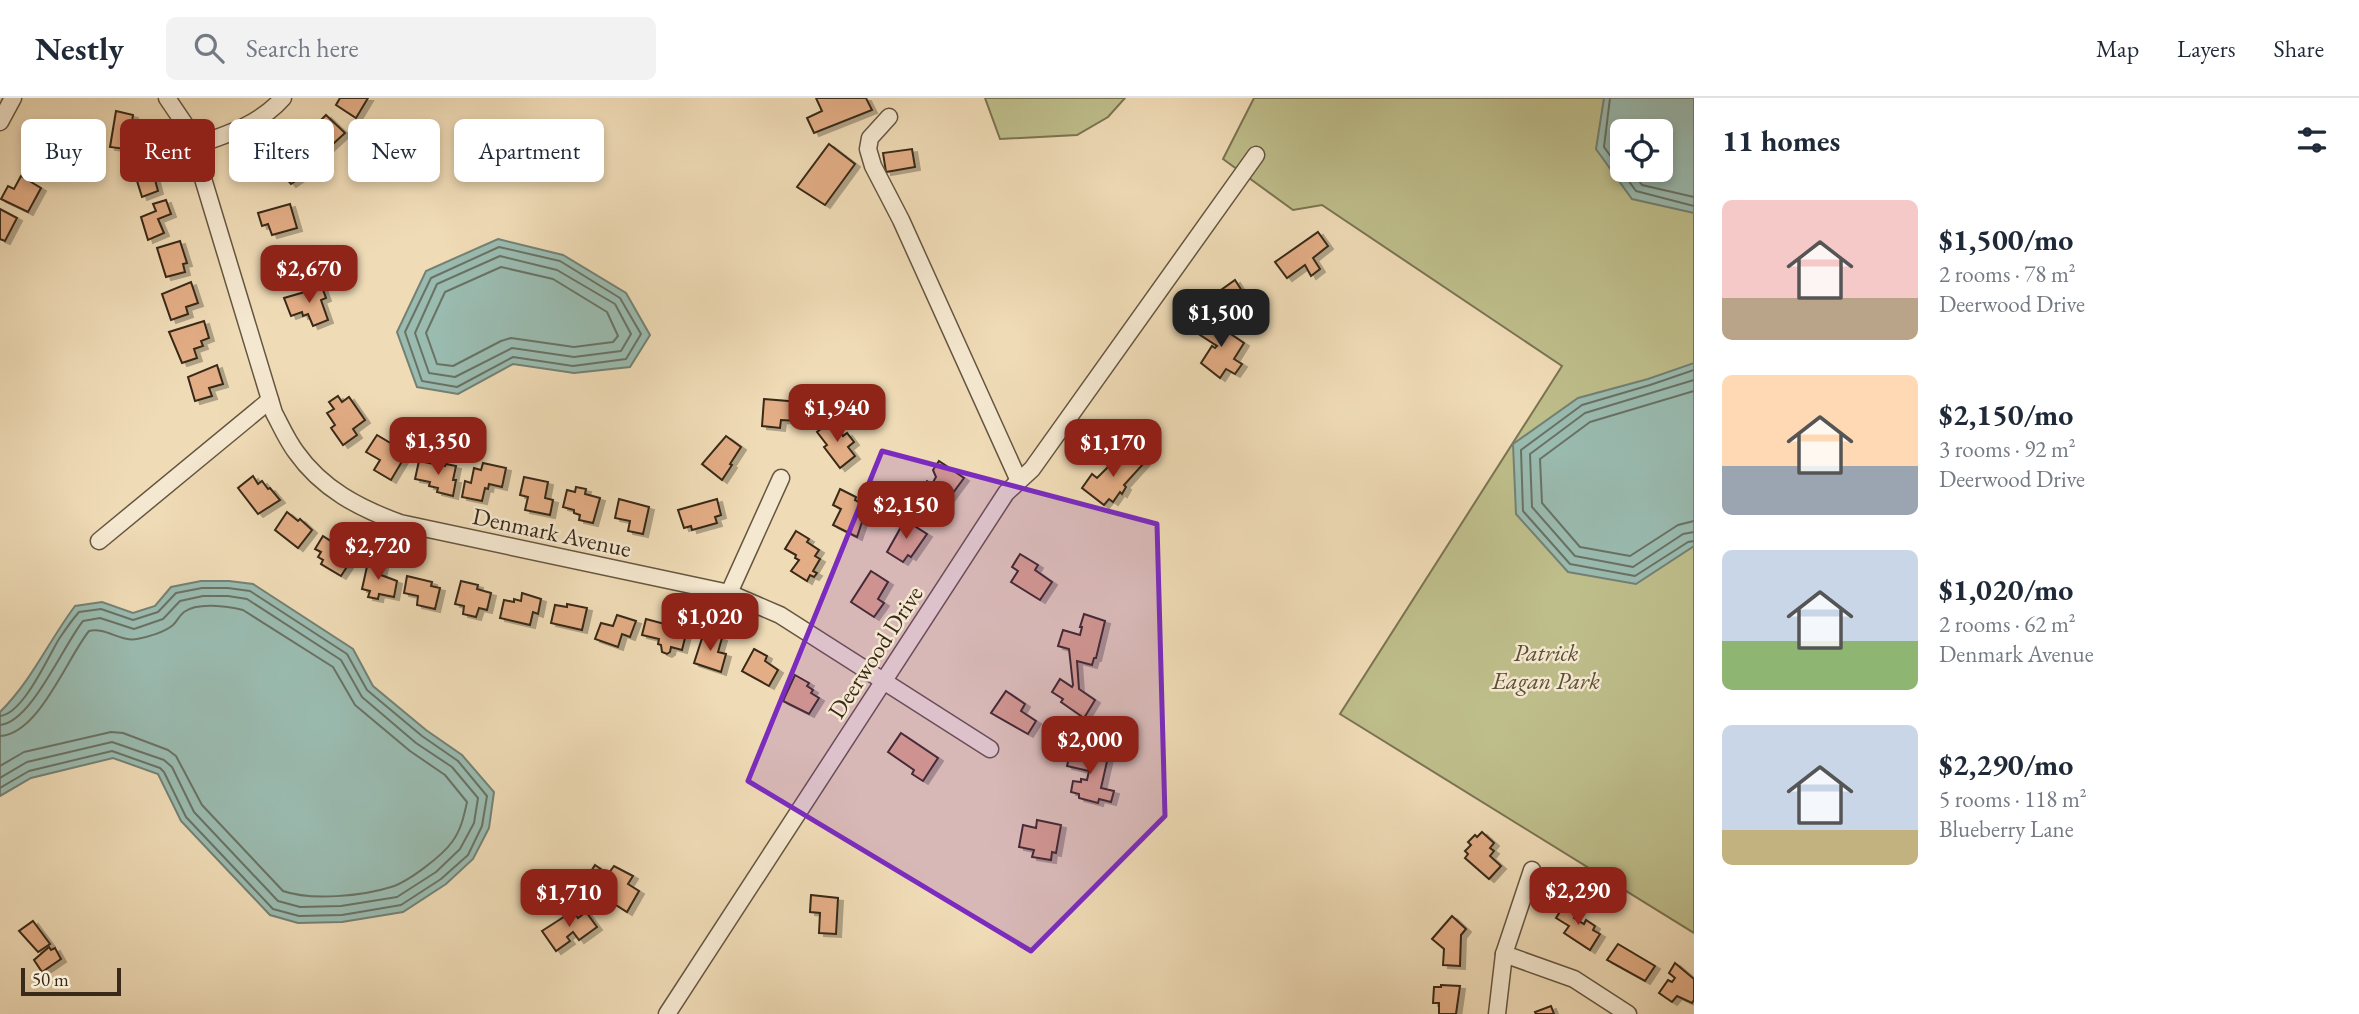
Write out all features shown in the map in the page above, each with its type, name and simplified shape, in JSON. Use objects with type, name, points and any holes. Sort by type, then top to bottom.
[{"type":"street","points":[[0,122],[13,98]]},
{"type":"street","name":"Denmark Avenue","points":[[167,98],[181,119]]},
{"type":"street","points":[[215,139],[237,132],[271,111],[283,98]]},
{"type":"street","points":[[888,117],[870,138],[868,149],[873,166],[901,220],[1019,481]]},
{"type":"street","name":"Deerwood Drive","points":[[667,1014],[1006,493],[1032,469],[1256,155]]},
{"type":"street","name":"Denmark Avenue","points":[[204,182],[274,413],[296,453],[327,486],[361,508],[400,523],[729,593],[780,615],[990,749]]},
{"type":"street","points":[[99,541],[270,400]]},
{"type":"street","points":[[729,593],[781,478]]},
{"type":"street","points":[[1497,1014],[1504,954],[1531,870]]},
{"type":"street","points":[[1504,954],[1574,979],[1628,1014]]},
{"type":"highlighted area","points":[[882,451],[1157,524],[1165,816],[1031,951],[748,781]]},
{"type":"green space","points":[[985,98],[1125,98],[1108,117],[1077,135],[1000,139]]},
{"type":"green space","name":"Patrick Eagan Park","points":[[1254,98],[1694,98],[1694,933],[1340,714],[1562,366],[1322,205],[1293,210],[1223,159]]},
{"type":"water","points":[[1604,98],[1694,98],[1694,213],[1632,199],[1620,182],[1673,182],[1673,119],[1610,119],[1610,168],[1596,149]]},
{"type":"water","points":[[498,239],[563,255],[626,293],[650,335],[630,367],[574,373],[513,364],[458,394],[417,387],[397,332],[426,271]]},
{"type":"water","points":[[1694,363],[1694,546],[1636,584],[1568,572],[1516,514],[1513,444],[1578,398]]},
{"type":"water","points":[[201,581],[253,584],[353,649],[373,686],[426,730],[462,755],[494,792],[489,828],[473,859],[446,884],[403,912],[342,922],[298,923],[270,915],[181,821],[158,774],[113,758],[31,778],[0,796],[0,712],[22,687],[75,606],[102,602],[133,613],[155,606],[171,587]]},
{"type":"building","points":[[340,98],[368,98],[356,118],[336,105]]},
{"type":"building","points":[[816,98],[866,98],[872,110],[814,133],[807,118],[822,111]]},
{"type":"building","points":[[116,111],[133,115],[132,119],[120,119],[120,148],[110,147]]},
{"type":"building","points":[[334,123],[345,133],[334,143]]},
{"type":"building","points":[[829,144],[855,164],[825,205],[797,187]]},
{"type":"building","points":[[912,149],[915,167],[886,172],[883,153]]},
{"type":"building","points":[[21,176],[21,182],[31,182],[41,188],[28,212],[1,199],[8,186],[14,189]]},
{"type":"building","points":[[137,182],[156,182],[158,191],[142,197]]},
{"type":"building","points":[[166,200],[171,214],[158,219],[164,233],[148,240],[141,217],[156,211],[153,204]]},
{"type":"building","points":[[290,204],[297,228],[272,235],[268,224],[262,226],[258,213]]},
{"type":"building","points":[[0,209],[17,218],[5,241],[0,239]]},
{"type":"building","points":[[1318,232],[1328,246],[1313,258],[1320,269],[1311,276],[1305,265],[1287,278],[1275,262]]},
{"type":"building","points":[[180,241],[187,263],[183,264],[185,272],[166,277],[157,248]]},
{"type":"building","points":[[287,253],[289,261],[303,257],[308,278],[292,283],[286,269],[276,272],[272,257]]},
{"type":"building","points":[[1235,280],[1244,294],[1223,308],[1214,295]]},
{"type":"building","points":[[191,282],[198,303],[186,307],[188,314],[171,320],[162,294]]},
{"type":"building","points":[[322,287],[326,298],[321,300],[328,320],[313,326],[308,314],[303,316],[302,312],[291,316],[284,298]]},
{"type":"building","points":[[1207,318],[1244,343],[1234,359],[1242,364],[1235,374],[1226,369],[1220,378],[1201,363],[1212,346],[1217,346],[1197,333]]},
{"type":"building","points":[[204,321],[209,338],[201,341],[203,346],[194,349],[197,358],[182,363],[169,332]]},
{"type":"building","points":[[217,365],[223,384],[209,388],[212,396],[195,401],[188,377]]},
{"type":"building","points":[[338,396],[342,402],[349,397],[365,420],[353,429],[357,435],[343,445],[331,428],[335,425],[327,413],[334,409],[329,402]]},
{"type":"building","points":[[764,399],[800,402],[798,421],[781,420],[780,428],[762,426]]},
{"type":"building","points":[[831,421],[843,436],[847,433],[854,442],[848,447],[855,456],[840,468],[824,447],[827,445],[817,432]]},
{"type":"building","points":[[377,435],[407,453],[391,480],[374,470],[380,460],[366,452]]},
{"type":"building","points":[[726,436],[741,447],[722,480],[702,464]]},
{"type":"building","points":[[1129,450],[1145,462],[1113,502],[1109,499],[1104,505],[1082,488],[1092,474],[1097,478],[1113,462],[1118,465]]},
{"type":"building","points":[[419,461],[456,466],[453,496],[437,492],[438,488],[429,486],[430,482],[415,479]]},
{"type":"building","points":[[939,461],[964,478],[944,505],[921,490],[927,481],[932,484],[936,477],[933,470]]},
{"type":"building","points":[[483,463],[506,468],[502,487],[489,484],[488,489],[485,488],[482,501],[462,497],[465,481],[471,483],[474,468],[481,470]]},
{"type":"building","points":[[253,476],[258,484],[262,481],[280,500],[258,514],[238,488]]},
{"type":"building","points":[[524,477],[548,482],[545,498],[553,500],[550,515],[525,510],[528,497],[520,495]]},
{"type":"building","points":[[576,487],[586,489],[585,494],[600,498],[593,523],[579,520],[580,515],[574,513],[574,510],[563,507],[567,490],[575,492]]},
{"type":"building","points":[[840,489],[856,497],[855,500],[864,505],[858,516],[863,519],[857,537],[833,525],[841,509],[833,505]]},
{"type":"building","points":[[619,499],[649,507],[643,534],[628,531],[630,521],[615,518]]},
{"type":"building","points":[[717,499],[721,515],[715,517],[717,523],[692,530],[691,526],[684,528],[678,510]]},
{"type":"building","points":[[287,512],[312,530],[298,548],[275,530]]},
{"type":"building","points":[[905,520],[927,534],[911,557],[908,555],[903,562],[887,552]]},
{"type":"building","points":[[796,531],[809,539],[807,542],[819,550],[815,556],[820,559],[813,571],[817,573],[814,577],[810,575],[807,581],[791,571],[799,560],[785,549]]},
{"type":"building","points":[[323,536],[335,544],[333,549],[352,559],[341,576],[321,564],[323,560],[318,557],[321,552],[315,549]]},
{"type":"building","points":[[1020,554],[1038,565],[1035,570],[1052,582],[1040,600],[1011,582],[1018,571],[1012,567]]},
{"type":"building","points":[[368,562],[383,565],[381,575],[397,581],[394,597],[379,594],[378,599],[368,597],[370,591],[362,589]]},
{"type":"building","points":[[871,571],[888,582],[878,599],[884,603],[874,617],[851,602]]},
{"type":"building","points":[[407,576],[432,582],[431,586],[440,588],[435,609],[417,605],[418,596],[404,593]]},
{"type":"building","points":[[461,581],[478,585],[477,589],[491,593],[487,610],[479,608],[476,617],[463,614],[464,606],[455,604]]},
{"type":"building","points":[[522,593],[541,599],[538,614],[533,612],[530,625],[500,618],[504,600],[521,601]]},
{"type":"building","points":[[567,604],[587,608],[582,630],[551,623],[555,605],[567,607]]},
{"type":"building","points":[[1084,614],[1105,621],[1092,665],[1077,661],[1079,689],[1095,700],[1084,718],[1052,692],[1060,679],[1072,687],[1073,685],[1069,649],[1058,646],[1063,630],[1080,635]]},
{"type":"building","points":[[617,615],[636,621],[630,637],[622,634],[618,647],[595,639],[601,623],[613,626]]},
{"type":"building","points":[[646,619],[687,630],[682,650],[671,647],[667,654],[662,652],[659,639],[642,635]]},
{"type":"building","points":[[704,632],[722,638],[718,652],[726,654],[721,672],[694,663]]},
{"type":"building","points":[[754,649],[767,656],[765,661],[778,670],[769,686],[742,671]]},
{"type":"building","points":[[795,675],[809,683],[807,686],[813,690],[811,693],[819,698],[809,714],[783,701]]},
{"type":"building","points":[[1006,691],[1025,704],[1021,711],[1036,721],[1028,734],[991,713]]},
{"type":"building","points":[[901,733],[938,758],[923,781],[912,774],[914,770],[888,752]]},
{"type":"building","points":[[1071,749],[1108,757],[1101,788],[1114,791],[1111,802],[1099,799],[1098,803],[1079,798],[1079,794],[1071,792],[1073,781],[1087,780],[1089,771],[1067,766]]},
{"type":"building","points":[[1037,820],[1061,825],[1056,853],[1052,852],[1051,860],[1032,857],[1034,850],[1019,847],[1023,825],[1036,828]]},
{"type":"building","points":[[1482,832],[1494,843],[1490,848],[1494,851],[1490,856],[1501,866],[1489,879],[1465,858],[1468,854],[1465,851],[1471,845],[1468,842]]},
{"type":"building","points":[[595,865],[608,874],[614,866],[633,876],[628,884],[639,891],[627,912],[583,884]]},
{"type":"building","points":[[811,895],[838,898],[836,934],[819,933],[820,913],[810,912]]},
{"type":"building","points":[[1566,902],[1579,911],[1574,918],[1584,924],[1586,920],[1595,926],[1593,930],[1600,934],[1590,950],[1564,933],[1569,926],[1556,918]]},
{"type":"building","points":[[573,911],[578,918],[586,912],[597,927],[579,940],[573,932],[567,937],[570,941],[556,951],[542,931]]},
{"type":"building","points":[[1452,916],[1466,929],[1461,935],[1460,966],[1443,965],[1444,949],[1432,939]]},
{"type":"building","points":[[33,921],[50,944],[38,952],[19,931]]},
{"type":"building","points":[[1618,944],[1655,966],[1645,981],[1607,960]]},
{"type":"building","points":[[49,947],[51,950],[55,948],[61,959],[42,972],[34,960]]},
{"type":"building","points":[[1675,963],[1694,979],[1692,1003],[1677,996],[1672,1002],[1659,993],[1668,980],[1672,982],[1675,978],[1669,973]]},
{"type":"building","points":[[1460,986],[1456,1014],[1439,1014],[1439,1003],[1433,1003],[1434,987]]},
{"type":"building","points":[[1551,1006],[1554,1014],[1535,1012]]}]
